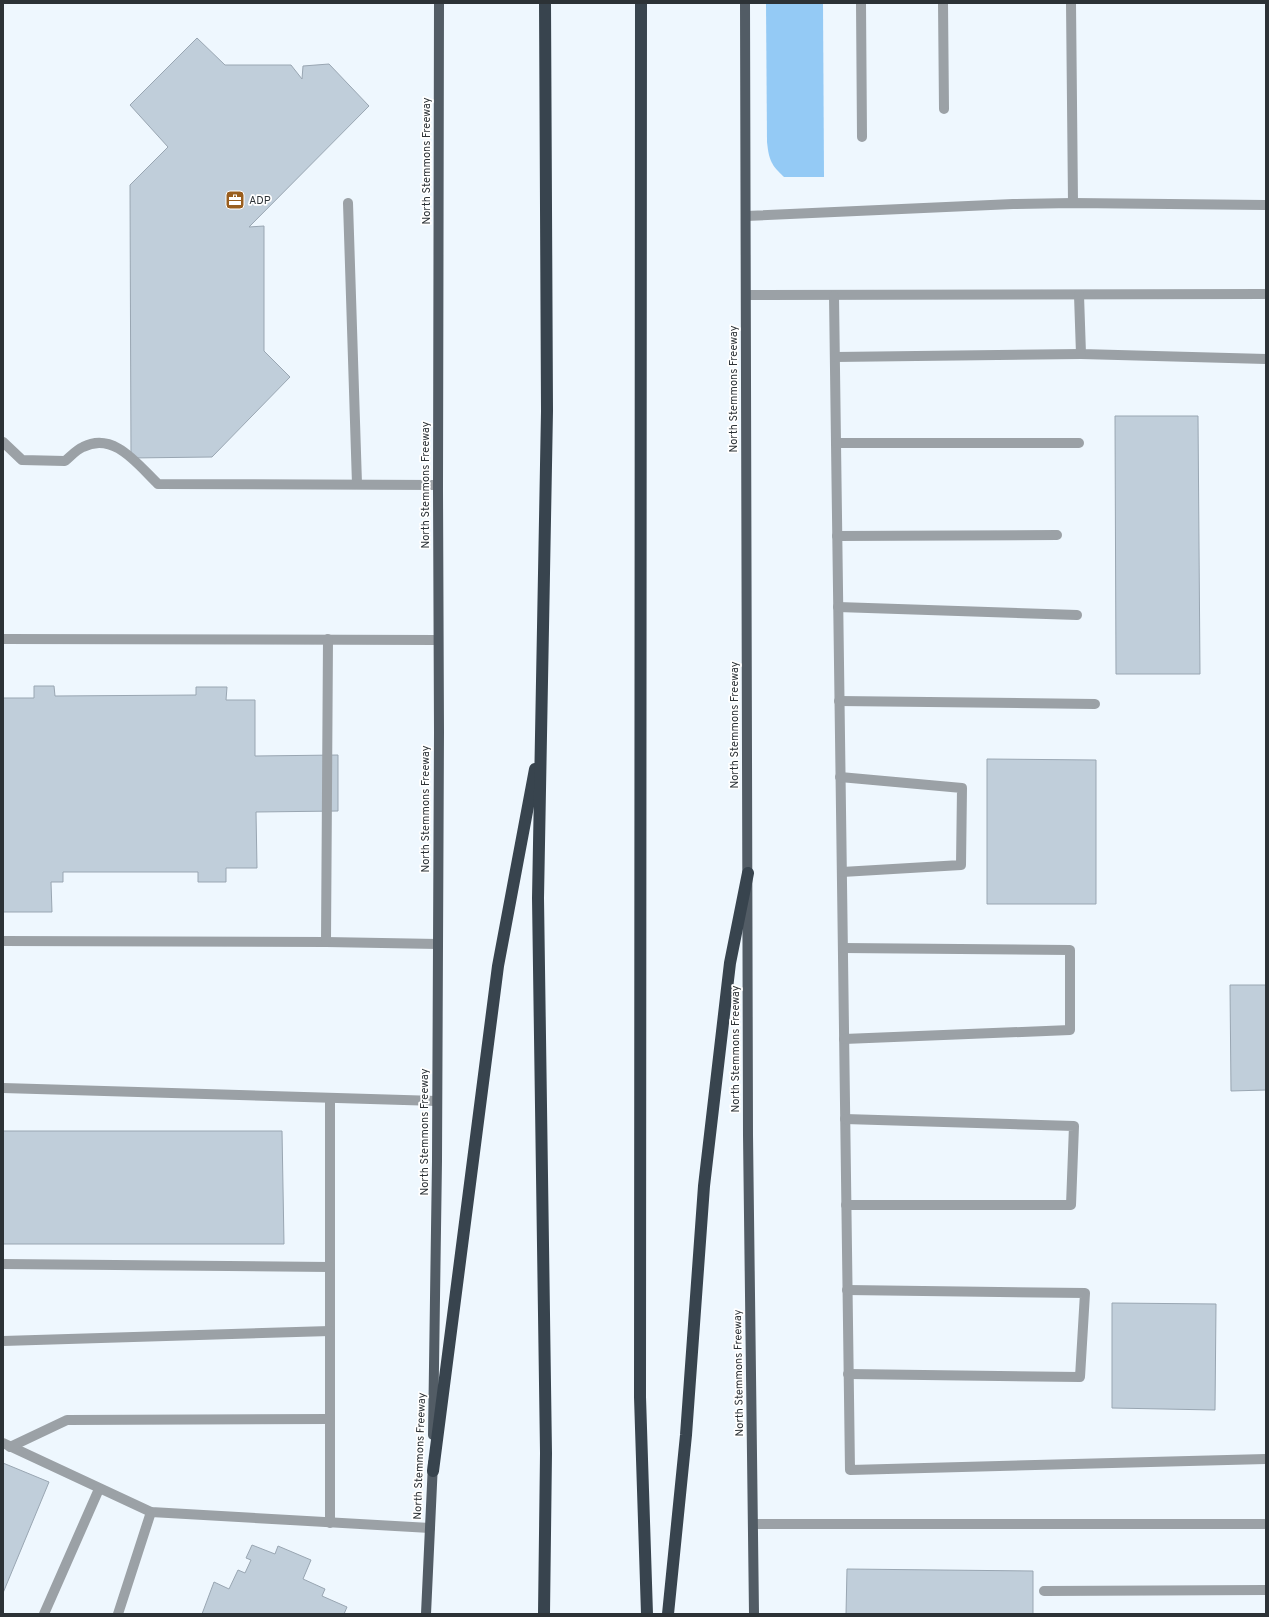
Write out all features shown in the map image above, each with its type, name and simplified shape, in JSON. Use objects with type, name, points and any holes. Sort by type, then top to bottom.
[{"type":"highway","points":[[641,3],[640,1397],[647,1614]]},
{"type":"highway","points":[[544,1614],[546,1453],[538,898],[547,411],[545,7]]},
{"type":"highway","points":[[432,1471],[498,966],[541,735]]},
{"type":"highway","points":[[668,1614],[686,1435],[704,1186],[730,963],[748,872]]},
{"type":"main road","name":"North Stemmons Freeway","points":[[426,1614],[432,1471],[437,1101],[439,3]]},
{"type":"main road","name":"North Stemmons Freeway","points":[[745,3],[748,1135],[754,1614]]},
{"type":"lane","points":[[861,3],[862,137]]},
{"type":"lane","points":[[943,3],[944,109]]},
{"type":"lane","points":[[1071,3],[1073,202]]},
{"type":"lane","points":[[746,216],[1073,202],[1266,205]]},
{"type":"lane","points":[[348,203],[357,484]]},
{"type":"lane","points":[[746,295],[1266,294]]},
{"type":"lane","points":[[1079,295],[1081,354]]},
{"type":"lane","points":[[834,296],[850,1470],[1266,1459]]},
{"type":"lane","points":[[835,357],[1081,354],[1266,359]]},
{"type":"lane","points":[[3,442],[22,460],[65,461],[82,447],[93,443],[106,442],[118,446],[158,484],[438,485]]},
{"type":"lane","points":[[836,443],[1079,443]]},
{"type":"lane","points":[[837,536],[1057,535]]},
{"type":"lane","points":[[838,607],[1077,615]]},
{"type":"lane","points":[[3,639],[438,640]]},
{"type":"lane","points":[[326,942],[328,639]]},
{"type":"lane","points":[[839,701],[1095,704]]},
{"type":"lane","points":[[840,777],[962,788],[961,865],[842,872]]},
{"type":"lane","points":[[3,941],[326,942],[438,944]]},
{"type":"lane","points":[[843,948],[1070,950],[1070,1030],[844,1039]]},
{"type":"lane","points":[[3,1088],[437,1101]]},
{"type":"lane","points":[[330,1098],[330,1523]]},
{"type":"lane","points":[[845,1119],[1074,1126],[1071,1205],[846,1205]]},
{"type":"lane","points":[[3,1264],[330,1267]]},
{"type":"lane","points":[[847,1290],[1085,1293],[1080,1377],[848,1374]]},
{"type":"lane","points":[[3,1341],[330,1331]]},
{"type":"lane","points":[[7,1445],[67,1420],[330,1419]]},
{"type":"lane","points":[[7,1445],[151,1512],[430,1528]]},
{"type":"lane","points":[[44,1614],[100,1489]]},
{"type":"lane","points":[[118,1614],[151,1512]]},
{"type":"lane","points":[[753,1524],[1266,1524]]},
{"type":"lane","points":[[1044,1591],[1266,1590]]},
{"type":"shaded area","points":[[766,3],[823,3],[824,177],[784,177],[773,165],[770,158],[767,142]]},
{"type":"building","points":[[197,38],[225,65],[291,65],[302,79],[303,66],[329,64],[369,106],[249,227],[264,226],[264,351],[290,377],[212,457],[131,458],[130,185],[168,147],[130,105]]},
{"type":"building","points":[[1115,416],[1198,416],[1200,674],[1116,674]]},
{"type":"building","points":[[34,686],[54,686],[55,696],[196,695],[196,687],[227,687],[226,700],[255,700],[255,756],[338,755],[338,811],[256,812],[257,868],[226,868],[226,882],[198,882],[198,872],[63,872],[63,882],[51,882],[52,912],[3,912],[3,698],[34,698]]},
{"type":"building","points":[[987,759],[1096,760],[1096,904],[987,904]]},
{"type":"building","points":[[1230,985],[1266,985],[1266,1090],[1231,1091]]},
{"type":"building","points":[[3,1131],[282,1131],[284,1244],[3,1244]]},
{"type":"building","points":[[1112,1303],[1216,1304],[1215,1410],[1112,1408]]},
{"type":"building","points":[[3,1463],[49,1482],[3,1593]]},
{"type":"building","points":[[252,1545],[275,1554],[278,1546],[311,1560],[303,1579],[325,1589],[322,1596],[347,1607],[344,1614],[202,1614],[214,1582],[229,1589],[238,1570],[245,1573],[251,1560],[246,1558]]},
{"type":"building","points":[[847,1569],[1033,1571],[1033,1614],[846,1614]]},
{"type":"place","name":"ADP","points":[[235,200]]}]
